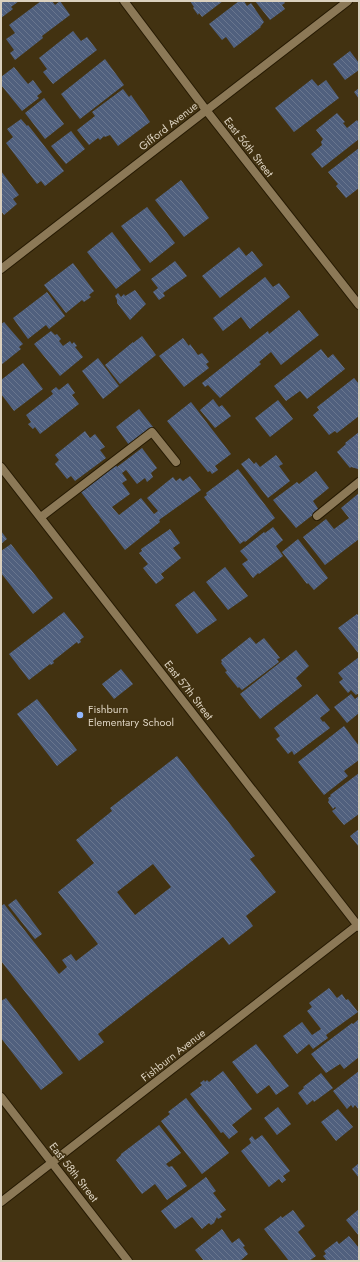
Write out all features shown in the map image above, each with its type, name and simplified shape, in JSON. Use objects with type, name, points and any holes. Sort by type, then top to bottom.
[{"type":"street","name":"East 56th Street","points":[[124,1],[206,110],[359,304]]},
{"type":"street","name":"Gifford Avenue","points":[[1,269],[348,1]]},
{"type":"street","points":[[41,517],[152,432],[176,462]]},
{"type":"street","name":"East 57th Street","points":[[1,467],[359,926]]},
{"type":"street","points":[[317,516],[359,482]]},
{"type":"street","name":"Fishburn Avenue","points":[[1,1202],[359,926]]},
{"type":"street","name":"East 58th Street","points":[[1,1097],[128,1261]]},
{"type":"building","points":[[1,1],[19,1],[11,7],[13,9],[1,18]]},
{"type":"building","points":[[41,1],[52,1],[55,5],[60,1],[70,15],[42,36],[43,38],[15,60],[10,53],[14,50],[6,39],[15,33],[9,25]]},
{"type":"building","points":[[190,1],[223,1],[202,17],[199,13],[198,15]]},
{"type":"building","points":[[239,1],[244,1],[247,6],[251,3],[264,22],[261,27],[234,48],[226,37],[222,40],[209,24]]},
{"type":"building","points":[[255,1],[283,1],[285,3],[282,5],[285,9],[270,20]]},
{"type":"building","points":[[73,31],[81,41],[87,37],[97,50],[53,84],[43,72],[47,69],[39,58]]},
{"type":"building","points":[[350,51],[359,63],[359,70],[345,80],[333,64]]},
{"type":"building","points":[[105,59],[124,85],[80,119],[61,94]]},
{"type":"building","points":[[14,67],[28,84],[33,80],[42,92],[37,96],[39,98],[22,111],[1,85],[1,77]]},
{"type":"building","points":[[312,79],[318,86],[326,80],[339,98],[294,132],[275,108]]},
{"type":"building","points":[[359,88],[359,99],[354,92]]},
{"type":"building","points":[[123,89],[129,97],[131,95],[150,122],[118,146],[110,135],[104,136],[100,140],[98,138],[89,145],[77,130],[95,116],[92,112]]},
{"type":"building","points":[[44,98],[64,124],[45,139],[25,113]]},
{"type":"building","points":[[337,113],[345,122],[343,123],[347,128],[357,120],[359,123],[359,139],[322,168],[311,154],[322,145],[321,142],[323,139],[316,130]]},
{"type":"building","points":[[21,119],[27,126],[28,125],[64,171],[45,186],[41,181],[37,184],[6,143],[13,137],[7,129]]},
{"type":"building","points":[[71,131],[85,149],[66,164],[51,146]]},
{"type":"building","points":[[359,148],[359,188],[346,198],[336,186],[338,184],[328,172]]},
{"type":"building","points":[[1,171],[19,195],[13,199],[17,204],[4,215],[1,211]]},
{"type":"building","points":[[181,180],[209,218],[184,237],[155,200]]},
{"type":"building","points":[[147,207],[175,243],[150,263],[121,226]]},
{"type":"building","points":[[112,232],[141,270],[116,289],[87,252]]},
{"type":"building","points":[[239,247],[246,256],[252,251],[263,265],[220,298],[202,276]]},
{"type":"building","points":[[175,261],[187,276],[163,293],[165,296],[159,300],[153,292],[158,288],[151,279]]},
{"type":"building","points":[[73,263],[94,291],[89,295],[91,297],[84,302],[82,300],[66,313],[44,285]]},
{"type":"building","points":[[265,277],[273,287],[279,283],[290,297],[250,329],[241,317],[223,331],[213,318]]},
{"type":"building","points":[[135,290],[146,304],[130,320],[117,303],[115,296],[118,293],[121,297],[124,294],[125,296]]},
{"type":"building","points":[[47,292],[65,316],[49,329],[46,325],[28,339],[13,318]]},
{"type":"building","points":[[299,310],[319,335],[281,365],[271,352],[259,362],[261,364],[220,398],[208,385],[205,387],[202,383],[268,331],[269,334]]},
{"type":"building","points":[[4,322],[23,344],[19,347],[21,349],[1,365],[1,324]]},
{"type":"building","points":[[51,331],[55,335],[57,334],[61,339],[59,341],[63,346],[70,341],[72,344],[74,342],[77,346],[75,347],[83,357],[60,376],[34,344]]},
{"type":"building","points":[[142,336],[156,355],[120,384],[105,365]]},
{"type":"building","points":[[183,338],[189,346],[190,344],[198,355],[202,353],[209,362],[206,364],[209,368],[184,387],[159,356]]},
{"type":"building","points":[[321,349],[328,358],[333,354],[345,369],[307,399],[300,391],[286,401],[274,386]]},
{"type":"building","points":[[98,358],[119,386],[103,399],[82,371]]},
{"type":"building","points":[[23,363],[43,389],[14,411],[1,394],[1,380]]},
{"type":"building","points":[[354,378],[359,384],[359,416],[337,433],[335,431],[329,435],[313,415],[319,410],[317,407]]},
{"type":"building","points":[[68,383],[75,393],[72,395],[79,404],[40,434],[35,427],[33,429],[28,424],[31,422],[26,415],[53,394],[51,391],[56,387],[59,390]]},
{"type":"building","points":[[213,399],[219,407],[222,405],[231,416],[215,428],[200,410]]},
{"type":"building","points":[[278,400],[293,419],[270,437],[255,418]]},
{"type":"building","points":[[191,402],[231,454],[215,466],[218,470],[212,474],[210,471],[208,472],[167,421]]},
{"type":"building","points":[[139,409],[153,427],[129,445],[116,427]]},
{"type":"building","points":[[85,431],[90,438],[95,434],[105,447],[100,450],[106,458],[75,481],[71,476],[67,479],[55,464],[59,460],[55,455]]},
{"type":"building","points":[[359,432],[359,471],[358,469],[350,468],[337,452],[346,444],[345,443]]},
{"type":"building","points":[[142,448],[157,468],[151,473],[153,477],[147,482],[145,478],[137,484],[126,470],[122,473],[127,480],[122,483],[130,494],[112,507],[119,515],[141,498],[154,514],[158,511],[147,498],[173,477],[176,481],[180,478],[183,481],[190,476],[201,490],[159,520],[160,522],[125,550],[81,492],[116,465],[117,467]]},
{"type":"building","points":[[276,455],[283,464],[279,466],[290,481],[268,498],[241,464],[249,458],[254,464],[256,462],[260,467]]},
{"type":"building","points":[[238,469],[275,518],[245,542],[244,541],[240,544],[204,497],[207,495],[206,493]]},
{"type":"building","points":[[316,471],[329,488],[313,501],[319,510],[296,528],[273,500],[297,482],[299,484]]},
{"type":"building","points":[[359,493],[359,539],[325,565],[303,537],[326,519],[334,529],[349,518],[341,508]]},
{"type":"building","points":[[273,527],[283,540],[276,546],[283,556],[253,578],[242,564],[248,560],[240,551],[264,532],[265,533]]},
{"type":"building","points":[[170,529],[180,543],[173,548],[181,558],[161,574],[164,578],[156,584],[143,568],[148,564],[139,553],[142,551],[141,549]]},
{"type":"building","points":[[1,531],[7,539],[1,544]]},
{"type":"building","points":[[298,539],[328,578],[314,590],[308,583],[307,584],[282,552]]},
{"type":"building","points":[[11,544],[53,598],[33,614],[1,573],[1,551]]},
{"type":"building","points":[[225,567],[248,596],[228,610],[206,582]]},
{"type":"building","points":[[194,591],[217,620],[197,634],[175,605]]},
{"type":"building","points":[[64,612],[84,637],[80,640],[81,642],[78,644],[77,642],[53,661],[54,663],[51,665],[50,664],[29,680],[9,654]]},
{"type":"building","points":[[357,614],[359,616],[359,654],[338,628]]},
{"type":"building","points":[[250,637],[256,644],[264,638],[280,658],[277,659],[279,662],[242,690],[239,687],[238,688],[225,672],[227,671],[221,663],[221,660]]},
{"type":"building","points":[[296,650],[309,666],[296,678],[302,686],[260,719],[240,694]]},
{"type":"building","points":[[359,657],[359,693],[356,695],[351,690],[348,693],[339,682],[343,679],[338,673]]},
{"type":"building","points":[[121,669],[133,684],[114,699],[102,684]]},
{"type":"building","points":[[317,694],[330,710],[320,718],[330,728],[294,755],[292,751],[288,754],[276,739],[280,736],[274,728]]},
{"type":"building","points":[[351,694],[355,699],[359,696],[359,713],[347,723],[334,707]]},
{"type":"building","points":[[37,699],[77,750],[57,766],[17,714]]},
{"type":"building","points":[[344,726],[359,746],[359,760],[344,771],[348,776],[324,795],[298,762]]},
{"type":"building","points":[[177,756],[255,856],[250,859],[276,892],[246,916],[253,926],[229,945],[223,937],[98,1034],[104,1042],[79,1061],[1,961],[1,906],[4,904],[59,974],[67,967],[62,960],[71,954],[76,961],[98,944],[58,892],[94,863],[76,840],[112,811],[110,808]],"holes":[[[153,864],[171,887],[135,915],[117,892]]]},
{"type":"building","points":[[359,773],[359,814],[344,825],[332,811],[336,808],[335,807],[333,809],[328,802],[328,798]]},
{"type":"building","points":[[359,829],[359,847],[350,836]]},
{"type":"building","points":[[16,899],[42,934],[35,939],[8,905]]},
{"type":"building","points":[[329,988],[337,998],[342,994],[358,1012],[326,1035],[328,1038],[313,1049],[309,1044],[297,1054],[283,1036],[302,1022],[312,1035],[321,1029],[307,1011],[312,1007],[309,1003]]},
{"type":"building","points":[[6,998],[63,1073],[41,1090],[1,1038],[1,1001]]},
{"type":"building","points":[[359,1019],[359,1057],[344,1069],[340,1064],[326,1073],[311,1054]]},
{"type":"building","points":[[256,1044],[289,1086],[276,1095],[269,1085],[257,1094],[232,1062]]},
{"type":"building","points":[[223,1071],[252,1109],[232,1125],[238,1132],[229,1139],[223,1132],[221,1133],[190,1094],[202,1085],[200,1083],[204,1080],[205,1082],[207,1080],[209,1082]]},
{"type":"building","points":[[359,1071],[359,1110],[355,1105],[353,1108],[351,1105],[347,1109],[333,1091]]},
{"type":"building","points":[[321,1073],[333,1088],[314,1102],[313,1100],[307,1105],[298,1093],[304,1088],[303,1087]]},
{"type":"building","points":[[186,1098],[229,1153],[202,1174],[161,1121],[170,1114],[168,1112]]},
{"type":"building","points":[[278,1107],[291,1124],[277,1135],[264,1118]]},
{"type":"building","points":[[338,1109],[353,1127],[336,1141],[321,1122]]},
{"type":"building","points":[[159,1125],[181,1153],[166,1164],[169,1167],[172,1166],[187,1186],[167,1200],[155,1184],[142,1194],[116,1160],[121,1154]]},
{"type":"building","points":[[262,1135],[290,1171],[283,1176],[286,1180],[282,1183],[279,1179],[269,1187],[241,1151],[251,1143],[249,1139],[252,1136],[255,1140]]},
{"type":"building","points":[[359,1163],[359,1178],[352,1169]]},
{"type":"building","points":[[206,1177],[216,1191],[213,1193],[226,1210],[220,1214],[222,1217],[218,1219],[217,1217],[214,1223],[211,1225],[209,1223],[202,1229],[192,1217],[175,1229],[161,1211]]},
{"type":"building","points":[[359,1209],[359,1236],[346,1220]]},
{"type":"building","points":[[293,1210],[305,1226],[298,1232],[316,1256],[309,1261],[289,1261],[264,1229],[281,1216],[282,1218]]},
{"type":"building","points":[[222,1229],[232,1243],[239,1238],[245,1246],[243,1247],[248,1254],[240,1261],[204,1261],[195,1250]]},
{"type":"building","points":[[349,1236],[359,1248],[359,1261],[327,1261],[323,1256],[326,1254],[324,1251],[337,1241],[339,1244]]},
{"type":"place","name":"Fishburn Elementary School","points":[[80,715]]}]
